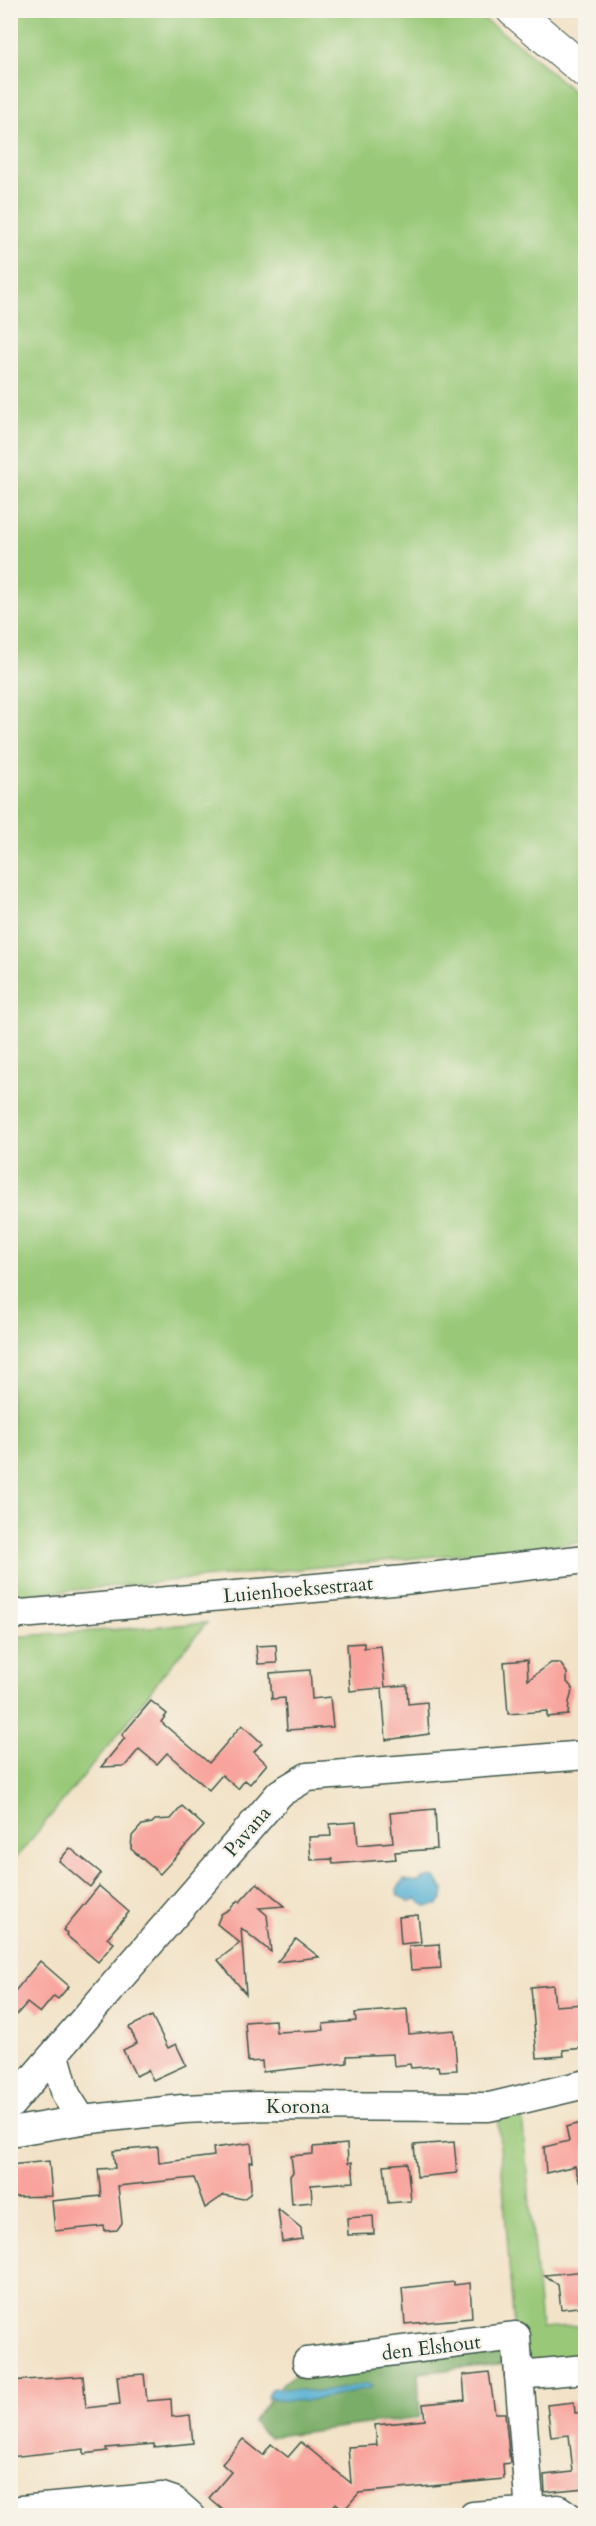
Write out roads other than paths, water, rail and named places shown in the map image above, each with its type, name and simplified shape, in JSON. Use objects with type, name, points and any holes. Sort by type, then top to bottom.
[{"type":"main road","points":[[513,10],[585,72]]},
{"type":"street","name":"Luienhoeksestraat","points":[[10,1615],[404,1580],[585,1559]]},
{"type":"street","name":"Pavana","points":[[10,2105],[280,1793],[307,1777],[585,1755]]},
{"type":"street","points":[[55,2055],[66,2095],[82,2120]]},
{"type":"street","name":"Korona","points":[[10,2132],[82,2120],[183,2109],[255,2106],[489,2107],[585,2084]]},
{"type":"street","name":"den Elshout","points":[[308,2362],[516,2337],[530,2512]]},
{"type":"street","points":[[519,2375],[585,2369]]},
{"type":"street","points":[[10,2511],[162,2498],[174,2502],[191,2516]]},
{"type":"street","points":[[473,2516],[558,2509],[568,2516]]},
{"type":"water","points":[[423,1878],[435,1878],[444,1890],[443,1898],[438,1905],[426,1906],[416,1899],[409,1902],[398,1895],[397,1889],[404,1880],[419,1882]]},
{"type":"water","points":[[369,2384],[372,2387],[368,2389],[305,2401],[267,2398],[272,2389],[276,2388],[321,2392]]}]
